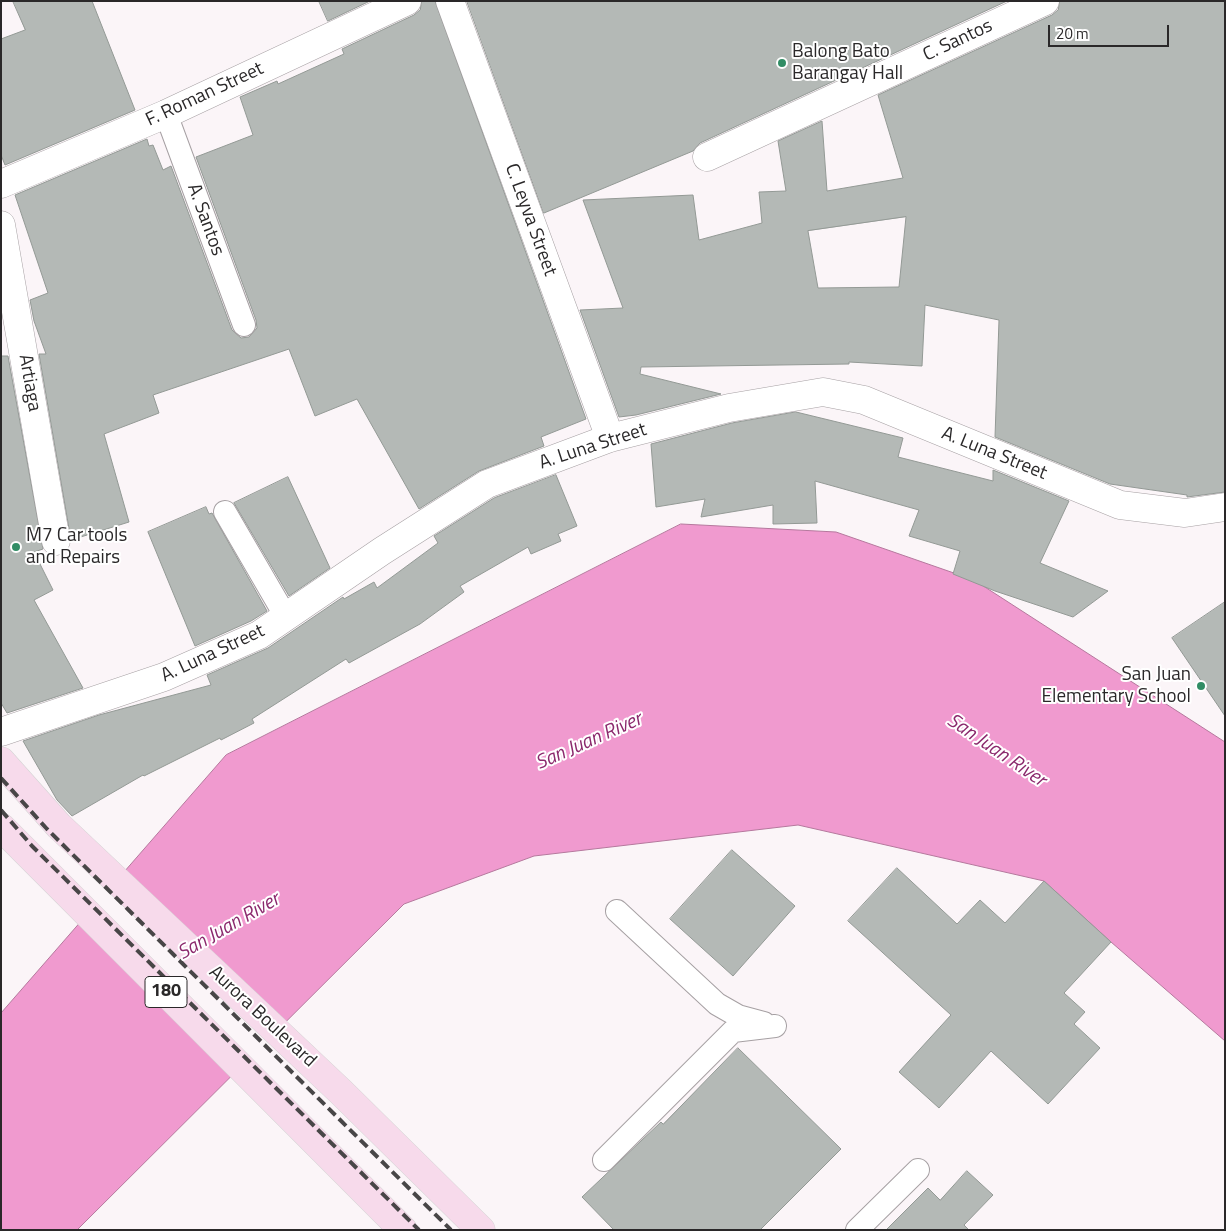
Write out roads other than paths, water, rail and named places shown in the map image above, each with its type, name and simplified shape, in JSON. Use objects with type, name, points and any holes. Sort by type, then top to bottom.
[{"type":"main road","name":"Aurora Boulevard","points":[[1,761],[59,826],[341,1092],[481,1230]]},
{"type":"main road","name":"180","points":[[1,827],[311,1135],[403,1230]]},
{"type":"street","name":"F. Roman Street","points":[[1,184],[166,114],[407,1]]},
{"type":"street","name":"C. Leyva Street","points":[[450,1],[610,438]]},
{"type":"street","name":"C. Santos","points":[[707,157],[1045,1]]},
{"type":"street","name":"Artiaga","points":[[1,225],[56,541]]},
{"type":"street","name":"A. Luna Street","points":[[1,732],[164,677],[260,635],[382,551],[487,484],[610,438],[729,408],[823,392],[864,400],[1120,505],[1185,513],[1225,507]]},
{"type":"lane","name":"A. Santos","points":[[166,114],[244,325]]},
{"type":"lane","points":[[225,512],[286,617]]},
{"type":"lane","points":[[604,1160],[733,1031],[775,1026],[738,1016],[717,1004],[617,911]]},
{"type":"lane","points":[[857,1230],[918,1170]]},
{"type":"water","name":"San Juan River","points":[[681,524],[836,532],[974,580],[1225,742],[1225,1041],[1044,881],[798,825],[534,856],[404,904],[77,1230],[1,1230],[1,1013],[226,755]]},
{"type":"railway","points":[[1,778],[47,829],[451,1230]]},
{"type":"railway","points":[[1,810],[32,846],[419,1230]]},
{"type":"place","name":"Balong Bato Barangay Hall","points":[[782,63]]},
{"type":"place","name":"M7 Car tools and Repairs","points":[[16,547]]},
{"type":"place","name":"San Juan Elementary School","points":[[1201,686]]}]
